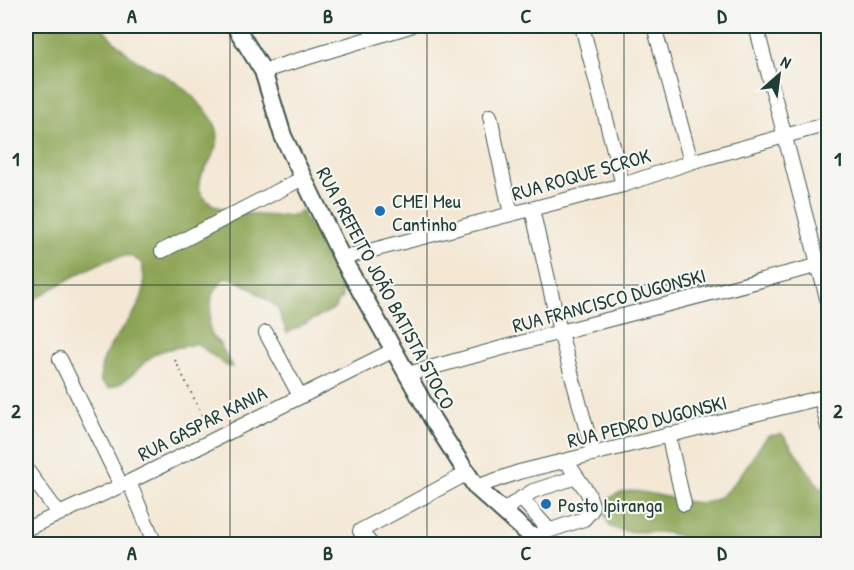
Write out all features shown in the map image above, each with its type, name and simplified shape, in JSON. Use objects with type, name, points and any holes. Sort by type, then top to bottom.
[{"type":"main road","name":"RUA PREFEITO JOÃO BATISTA STOCO","points":[[235,26],[263,70],[284,136],[342,258],[471,481],[502,511],[540,537]]},
{"type":"street","points":[[263,70],[364,32],[410,26]]},
{"type":"street","points":[[582,26],[623,184]]},
{"type":"street","points":[[654,26],[691,162]]},
{"type":"street","points":[[756,26],[828,302]]},
{"type":"street","points":[[490,116],[511,214]]},
{"type":"street","name":"RUA ROQUE SCROK","points":[[342,258],[623,184],[691,162],[828,124]]},
{"type":"street","points":[[162,251],[303,178]]},
{"type":"street","points":[[532,209],[560,332],[593,453]]},
{"type":"street","name":"RUA FRANCISCO DUGONSKI","points":[[408,374],[820,265]]},
{"type":"street","points":[[267,333],[300,396]]},
{"type":"street","name":"RUA GASPAR KANIA","points":[[26,529],[125,483],[394,350]]},
{"type":"street","points":[[60,359],[155,544]]},
{"type":"street","points":[[824,397],[828,428]]},
{"type":"street","name":"RUA PEDRO DUGONSKI","points":[[372,544],[360,531],[471,481],[566,461],[824,397]]},
{"type":"street","points":[[668,434],[684,504]]},
{"type":"street","points":[[519,472],[540,537],[584,519],[591,512],[592,505],[588,493],[566,461]]},
{"type":"street","points":[[26,469],[58,514]]},
{"type":"street","points":[[502,511],[527,495],[577,477]]},
{"type":"path","points":[[175,360],[214,439]]},
{"type":"green space","points":[[26,26],[100,26],[130,55],[173,80],[189,93],[207,112],[218,133],[217,145],[200,178],[200,191],[207,201],[219,208],[235,212],[252,215],[294,216],[301,210],[307,223],[323,240],[330,258],[331,269],[341,285],[342,297],[334,309],[287,333],[277,307],[232,278],[223,279],[212,295],[209,327],[232,367],[227,366],[196,343],[155,354],[116,386],[109,388],[101,382],[101,368],[105,356],[141,300],[144,284],[142,263],[130,256],[108,260],[77,274],[26,305]]},
{"type":"green space","points":[[782,434],[815,481],[828,495],[828,544],[701,544],[681,536],[665,533],[629,531],[610,527],[603,511],[610,498],[622,492],[636,491],[701,503],[714,500],[737,480],[768,436]]},
{"type":"place","name":"CMEI Meu Cantinho","points":[[380,211]]},
{"type":"place","name":"Posto Ipiranga","points":[[546,504]]}]
